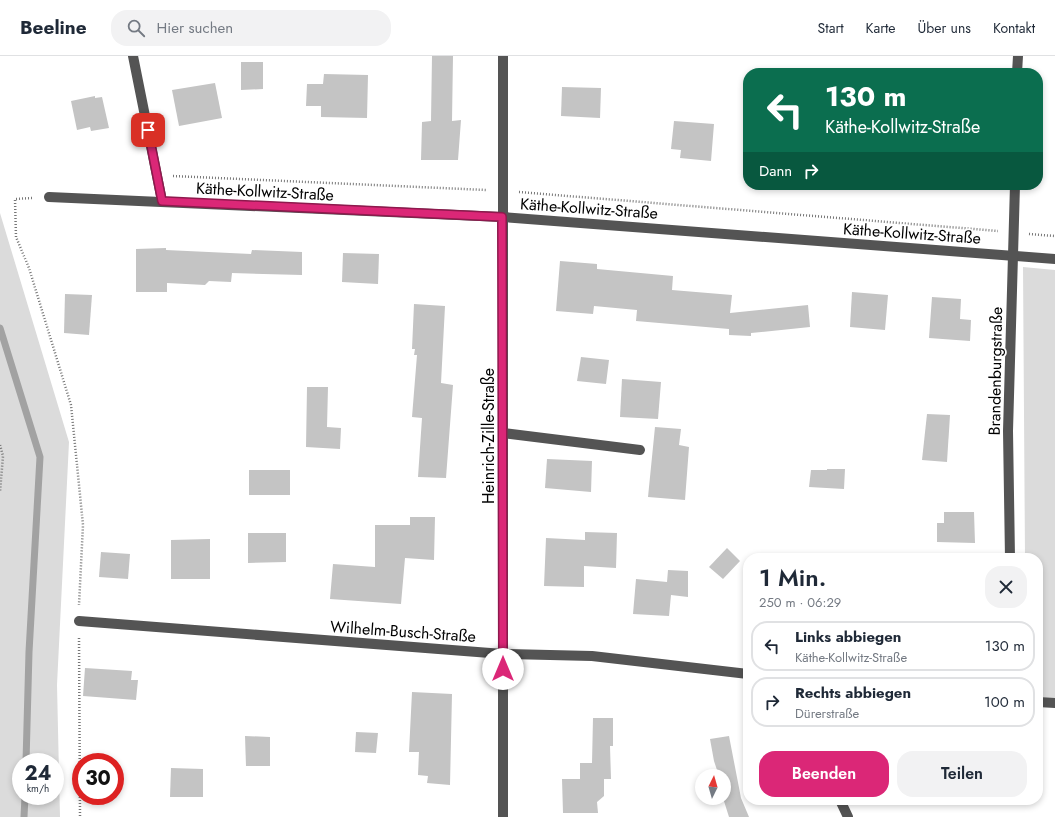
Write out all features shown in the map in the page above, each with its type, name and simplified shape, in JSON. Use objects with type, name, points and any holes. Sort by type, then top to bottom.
[{"type":"street","points":[[133,56],[162,201]]},
{"type":"street","name":"Heinrich-Zille-Straße","points":[[503,56],[502,217],[504,817]]},
{"type":"street","points":[[1017,68],[1018,56]]},
{"type":"street","name":"Brandenburgstraße","points":[[1010,553],[1008,431],[1015,190]]},
{"type":"street","name":"Käthe-Kollwitz-Straße","points":[[49,197],[502,217],[1055,259]]},
{"type":"street","points":[[503,433],[640,450]]},
{"type":"street","name":"Wilhelm-Busch-Straße","points":[[78,621],[503,654],[592,656],[743,673]]},
{"type":"street","points":[[1043,703],[1055,704]]},
{"type":"street","points":[[842,805],[848,817]]},
{"type":"path","points":[[157,175],[502,190],[1055,236]]},
{"type":"path","points":[[49,197],[15,199],[16,237],[30,268],[71,405],[83,525],[78,621],[80,817]]},
{"type":"path","points":[[0,445],[3,456],[0,492]]},
{"type":"shaded area","points":[[0,213],[69,442],[57,685],[59,753],[12,753],[12,805],[60,805],[60,817],[0,817]]},
{"type":"shaded area","points":[[1023,267],[1055,270],[1055,699],[1043,698],[1043,553],[1025,553]]},
{"type":"building","points":[[432,56],[453,56],[452,121],[461,120],[458,160],[421,160],[422,122],[431,121]]},
{"type":"building","points":[[241,62],[263,62],[263,89],[241,90]]},
{"type":"building","points":[[324,74],[368,75],[367,118],[321,117],[321,106],[306,106],[307,84],[323,84]]},
{"type":"building","points":[[215,83],[222,118],[179,126],[172,90]]},
{"type":"building","points":[[562,87],[601,88],[600,118],[561,116]]},
{"type":"building","points":[[95,96],[95,98],[102,97],[109,128],[91,131],[90,127],[77,130],[71,101]]},
{"type":"building","points":[[674,121],[714,124],[711,161],[680,158],[681,150],[671,149]]},
{"type":"building","points":[[166,248],[166,250],[251,254],[252,250],[302,252],[302,275],[232,273],[231,282],[209,281],[205,285],[167,283],[167,292],[136,292],[136,249]]},
{"type":"building","points":[[343,253],[379,254],[378,284],[342,282]]},
{"type":"building","points":[[560,261],[597,264],[597,269],[673,276],[672,290],[732,295],[730,313],[808,305],[810,327],[751,333],[751,336],[729,335],[729,329],[636,321],[637,310],[594,306],[593,314],[556,311]]},
{"type":"building","points":[[852,292],[888,295],[885,330],[850,327]]},
{"type":"building","points":[[65,294],[92,295],[89,335],[64,333]]},
{"type":"building","points":[[932,297],[961,299],[960,319],[971,320],[970,341],[929,338]]},
{"type":"building","points":[[414,304],[445,306],[441,383],[453,385],[446,478],[418,477],[422,418],[412,417],[417,355],[414,355],[415,349],[412,349]]},
{"type":"building","points":[[581,357],[609,360],[606,384],[577,381]]},
{"type":"building","points":[[622,379],[661,382],[658,419],[620,417]]},
{"type":"building","points":[[307,387],[328,387],[327,427],[341,428],[340,449],[306,447]]},
{"type":"building","points":[[927,414],[950,415],[947,462],[922,460]]},
{"type":"building","points":[[655,427],[681,429],[679,445],[689,447],[685,500],[648,497]]},
{"type":"building","points":[[547,459],[592,461],[591,492],[545,488]]},
{"type":"building","points":[[845,469],[844,489],[809,487],[811,470]]},
{"type":"building","points":[[249,470],[290,470],[290,495],[249,495]]},
{"type":"building","points":[[944,512],[974,512],[975,543],[937,542],[937,523],[944,523]]},
{"type":"building","points":[[410,517],[435,517],[434,560],[405,558],[401,604],[330,599],[333,564],[375,567],[375,525],[410,525]]},
{"type":"building","points":[[585,532],[617,533],[616,568],[584,566],[584,587],[544,586],[546,538],[585,540]]},
{"type":"building","points":[[248,533],[286,533],[286,562],[248,563]]},
{"type":"building","points":[[210,539],[210,579],[171,579],[171,540]]},
{"type":"building","points":[[727,548],[740,561],[723,579],[709,567]]},
{"type":"building","points":[[101,552],[130,554],[128,579],[99,577]]},
{"type":"building","points":[[668,570],[688,571],[688,597],[671,595],[669,616],[633,614],[636,579],[667,582]]},
{"type":"building","points":[[85,668],[132,671],[131,680],[138,680],[136,700],[83,696]]},
{"type":"building","points":[[412,692],[452,694],[450,785],[427,783],[428,776],[418,775],[419,752],[409,752]]},
{"type":"building","points":[[593,718],[613,718],[613,746],[610,746],[611,779],[604,779],[604,796],[597,802],[598,813],[563,813],[562,779],[580,779],[580,763],[592,763]]},
{"type":"building","points":[[356,732],[378,733],[376,753],[355,752]]},
{"type":"building","points":[[245,736],[270,737],[270,766],[246,766]]},
{"type":"building","points":[[729,736],[741,798],[749,817],[729,817],[725,805],[731,805],[731,769],[717,769],[710,739]]},
{"type":"building","points":[[171,768],[203,769],[203,797],[170,797]]},
{"type":"waterway","points":[[0,328],[40,457],[29,652],[26,753]]},
{"type":"waterway","points":[[24,817],[25,805]]},
{"type":"route","points":[[148,130],[162,201],[502,217],[503,669]]}]
